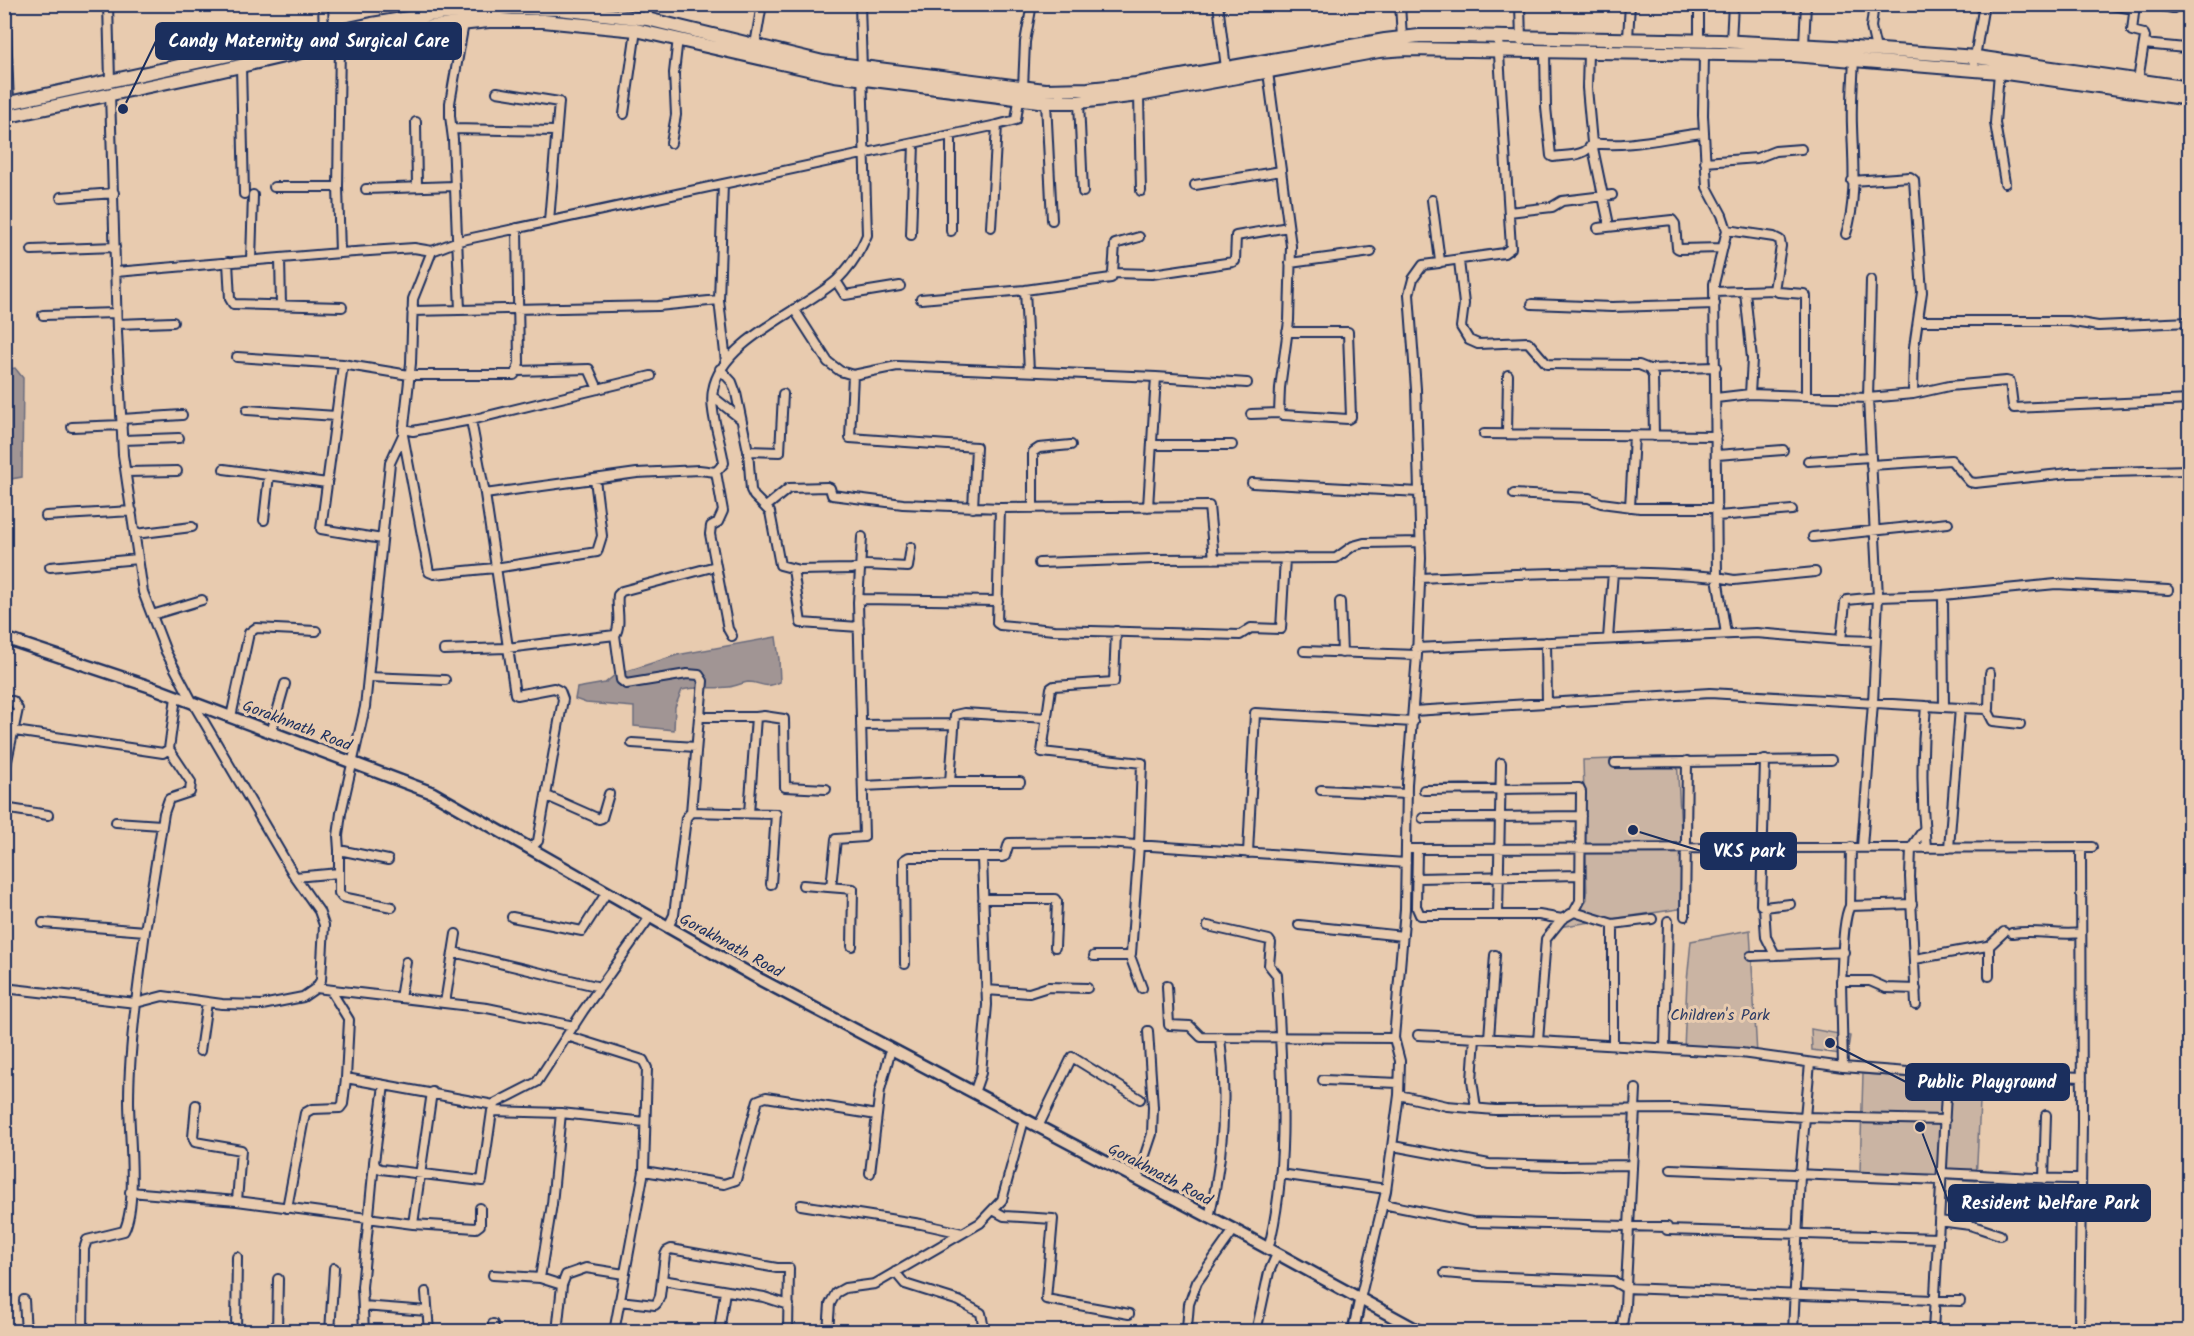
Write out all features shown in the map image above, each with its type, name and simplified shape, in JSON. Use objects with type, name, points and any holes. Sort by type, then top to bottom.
[{"type":"main road","points":[[4,117],[110,87],[426,10],[516,6],[560,7],[647,19],[863,74]]},
{"type":"main road","points":[[7,103],[241,66],[340,43],[421,28],[464,23],[543,21],[636,30],[834,75],[863,74],[1021,94],[1046,102],[1079,102],[1139,95],[1379,51],[1499,44],[1521,38],[1699,40],[1876,49],[1974,63],[2138,80],[2190,88]]},
{"type":"main road","points":[[1021,94],[1045,90],[1088,89],[1136,84],[1402,38],[1448,36],[1499,44],[1521,51],[1793,55],[1974,63],[1999,72],[2190,99]]},
{"type":"main road","name":"Gorakhnath Road","points":[[4,638],[193,703],[433,793],[762,980],[1234,1230],[1421,1332]]},
{"type":"street","points":[[4,4],[7,103]]},
{"type":"street","points":[[4,988],[136,1003],[163,996],[207,1002],[262,1005],[303,997],[316,988],[321,980],[324,925],[319,911],[295,878],[193,703],[166,652],[143,592],[123,440],[116,313],[108,4]]},
{"type":"street","points":[[322,4],[324,34]]},
{"type":"street","points":[[647,19],[649,4]]},
{"type":"street","points":[[755,45],[762,4]]},
{"type":"street","points":[[716,472],[724,463],[712,391],[720,369],[737,350],[836,280],[859,255],[867,235],[866,153],[862,132],[863,74],[860,4]]},
{"type":"street","points":[[116,272],[414,248],[432,251],[458,241],[1016,120],[1032,4]]},
{"type":"street","points":[[1218,4],[1226,68]]},
{"type":"street","points":[[1400,4],[1402,38]]},
{"type":"street","points":[[1520,4],[1521,51]]},
{"type":"street","points":[[1628,38],[1630,4]]},
{"type":"street","points":[[1699,40],[1700,4]]},
{"type":"street","points":[[1731,41],[1733,4]]},
{"type":"street","points":[[1804,45],[1806,4]]},
{"type":"street","points":[[1874,4],[1871,27],[1876,49]]},
{"type":"street","points":[[1974,63],[1984,4]]},
{"type":"street","points":[[2106,4],[2135,7],[2132,29],[2133,32],[2144,34],[2138,80]]},
{"type":"street","points":[[2152,4],[2173,8],[2175,4]]},
{"type":"street","points":[[460,310],[450,103],[464,23]]},
{"type":"street","points":[[624,114],[636,30]]},
{"type":"street","points":[[671,143],[676,115],[674,74],[678,38]]},
{"type":"street","points":[[340,43],[338,187],[340,253]]},
{"type":"street","points":[[1353,1332],[1386,1189],[1399,1095],[1400,1061],[1394,1038],[1403,936],[1407,794],[1420,578],[1416,389],[1409,294],[1413,279],[1423,265],[1504,254],[1511,248],[1499,44]]},
{"type":"street","points":[[2144,44],[2185,48],[2190,46]]},
{"type":"street","points":[[1545,52],[1546,107],[1551,157],[1585,152],[1590,149],[1592,143]]},
{"type":"street","points":[[1588,52],[1587,88],[1592,143],[1608,220]]},
{"type":"street","points":[[1704,54],[1703,134],[1707,187],[1727,230],[1714,292],[1717,577],[1726,634]]},
{"type":"street","points":[[1846,234],[1850,221],[1852,181],[1854,59]]},
{"type":"street","points":[[241,66],[244,194]]},
{"type":"street","points":[[1268,72],[1291,246],[1287,332],[1279,413]]},
{"type":"street","points":[[1999,72],[1995,123],[2005,183]]},
{"type":"street","points":[[497,92],[558,100],[549,221]]},
{"type":"street","points":[[1139,95],[1141,191]]},
{"type":"street","points":[[1046,102],[1052,220]]},
{"type":"street","points":[[1079,102],[1083,192]]},
{"type":"street","points":[[416,122],[417,188]]},
{"type":"street","points":[[991,227],[997,125]]},
{"type":"street","points":[[452,129],[555,131]]},
{"type":"street","points":[[1592,143],[1640,143],[1703,134]]},
{"type":"street","points":[[951,135],[951,231]]},
{"type":"street","points":[[911,235],[914,143]]},
{"type":"street","points":[[1705,162],[1757,158],[1775,151],[1801,149]]},
{"type":"street","points":[[1195,185],[1281,171]]},
{"type":"street","points":[[1852,181],[1910,177],[1914,180],[1922,292],[1914,348],[1913,394]]},
{"type":"street","points":[[723,184],[719,300],[726,362]]},
{"type":"street","points":[[366,189],[454,186]]},
{"type":"street","points":[[274,187],[338,187]]},
{"type":"street","points":[[61,197],[114,193]]},
{"type":"street","points":[[251,260],[253,195]]},
{"type":"street","points":[[1509,212],[1552,207],[1562,201],[1612,195]]},
{"type":"street","points":[[1432,200],[1440,262]]},
{"type":"street","points":[[1598,228],[1672,220],[1675,224],[1677,248],[1722,248]]},
{"type":"street","points":[[1113,273],[1152,274],[1233,262],[1235,261],[1236,236],[1288,227]]},
{"type":"street","points":[[517,228],[518,371]]},
{"type":"street","points":[[1727,230],[1774,237],[1780,240],[1774,290]]},
{"type":"street","points":[[921,299],[1025,290],[1111,278],[1114,244],[1139,237]]},
{"type":"street","points":[[32,250],[115,247]]},
{"type":"street","points":[[432,251],[413,299],[403,432],[429,572],[434,574],[495,568],[597,552],[602,536],[595,479]]},
{"type":"street","points":[[1290,263],[1371,252]]},
{"type":"street","points":[[280,258],[281,305]]},
{"type":"street","points":[[1459,261],[1464,304],[1461,327],[1469,340],[1478,344],[1528,342],[1547,364],[1639,365],[1649,369],[1716,367]]},
{"type":"street","points":[[228,262],[230,299],[233,304],[342,307]]},
{"type":"street","points":[[836,280],[845,295],[900,286]]},
{"type":"street","points":[[1862,847],[1878,597],[1868,398],[1871,280]]},
{"type":"street","points":[[1025,290],[1029,371]]},
{"type":"street","points":[[1714,292],[1774,290],[1806,296],[1806,395]]},
{"type":"street","points":[[1745,292],[1752,359],[1750,394]]},
{"type":"street","points":[[412,311],[657,306],[719,300]]},
{"type":"street","points":[[1532,304],[1612,306],[1715,304]]},
{"type":"street","points":[[794,309],[828,362],[840,371],[853,375],[897,366],[1247,383]]},
{"type":"street","points":[[43,315],[116,313]]},
{"type":"street","points":[[1918,321],[2068,321],[2098,326],[2190,322]]},
{"type":"street","points":[[117,324],[173,322]]},
{"type":"street","points":[[1251,414],[1279,413],[1348,419],[1351,417],[1348,332],[1287,332]]},
{"type":"street","points":[[237,357],[342,364],[409,375],[514,375],[518,371],[589,369],[598,389]]},
{"type":"street","points":[[342,364],[321,529],[382,539]]},
{"type":"street","points":[[720,369],[734,388],[748,451],[752,494],[770,512],[778,562],[782,566],[793,569],[852,569],[866,565],[908,567],[911,547]]},
{"type":"street","points":[[1649,369],[1653,376],[1654,436]]},
{"type":"street","points":[[853,375],[850,438],[976,447],[973,508]]},
{"type":"street","points":[[1506,434],[1508,375]]},
{"type":"street","points":[[403,432],[471,420],[651,376]]},
{"type":"street","points":[[1148,507],[1156,377]]},
{"type":"street","points":[[1716,398],[1750,394],[1868,398],[1913,394],[1949,386],[2006,381],[2010,382],[2014,408],[2190,399]]},
{"type":"street","points":[[748,451],[780,452],[783,394]]},
{"type":"street","points":[[713,397],[741,419]]},
{"type":"street","points":[[247,410],[336,416]]},
{"type":"street","points":[[72,427],[182,415]]},
{"type":"street","points":[[471,420],[485,494],[515,695],[554,688],[560,691],[563,699],[538,841],[530,849]]},
{"type":"street","points":[[392,907],[342,897],[339,892],[338,836],[340,813],[365,707],[390,463],[403,432]]},
{"type":"street","points":[[1484,434],[1716,436]]},
{"type":"street","points":[[1630,507],[1634,436]]},
{"type":"street","points":[[123,440],[179,438]]},
{"type":"street","points":[[1033,508],[1032,452],[1039,448],[1071,445]]},
{"type":"street","points":[[1152,445],[1232,445]]},
{"type":"street","points":[[1716,455],[1784,450]]},
{"type":"street","points":[[1808,461],[1951,460],[1970,482],[1975,483],[2069,473],[2190,470]]},
{"type":"street","points":[[224,469],[327,483]]},
{"type":"street","points":[[485,494],[637,473],[699,470],[716,472]]},
{"type":"street","points":[[126,472],[177,471]]},
{"type":"street","points":[[716,472],[723,511],[718,522],[711,526],[710,534],[728,629],[732,636]]},
{"type":"street","points":[[264,520],[268,475]]},
{"type":"street","points":[[1252,483],[1419,492]]},
{"type":"street","points":[[766,506],[789,488],[827,487],[830,488],[832,495],[903,504],[973,508],[1209,506],[1214,559]]},
{"type":"street","points":[[1514,494],[1589,498],[1601,503],[1630,507],[1717,512],[1792,510]]},
{"type":"street","points":[[1000,508],[997,623],[1000,625],[1054,630],[1240,635],[1251,628],[1281,629],[1285,558]]},
{"type":"street","points":[[46,516],[132,511]]},
{"type":"street","points":[[1813,537],[1948,523]]},
{"type":"street","points":[[135,534],[192,526]]},
{"type":"street","points":[[831,887],[836,839],[864,837],[858,602],[862,537]]},
{"type":"street","points":[[1040,563],[1336,558],[1353,546],[1364,543],[1420,542]]},
{"type":"street","points":[[50,567],[138,559]]},
{"type":"street","points":[[668,927],[674,915],[686,818],[691,812],[703,681],[699,675],[687,674],[626,684],[621,680],[615,635],[618,631],[617,601],[622,591],[716,566]]},
{"type":"street","points":[[793,569],[801,623],[859,627]]},
{"type":"street","points":[[1608,639],[1613,572]]},
{"type":"street","points":[[1420,578],[1658,572],[1734,580],[1815,572]]},
{"type":"street","points":[[1841,640],[1847,600],[1943,595],[2056,584],[2168,590]]},
{"type":"street","points":[[1943,595],[1944,707]]},
{"type":"street","points":[[858,602],[862,599],[998,601]]},
{"type":"street","points":[[152,615],[202,600]]},
{"type":"street","points":[[1340,602],[1342,652]]},
{"type":"street","points":[[231,717],[251,629],[316,632]]},
{"type":"street","points":[[1116,631],[1114,682],[1052,687],[1042,754],[1142,763],[1139,845],[1130,956],[1142,987]]},
{"type":"street","points":[[1304,651],[1417,651],[1546,642],[1756,633],[1876,641]]},
{"type":"street","points":[[444,650],[507,648],[615,635]]},
{"type":"street","points":[[1546,642],[1547,703]]},
{"type":"street","points":[[1990,673],[1990,718],[1993,721],[2020,724]]},
{"type":"street","points":[[368,677],[445,680]]},
{"type":"street","points":[[271,733],[285,684]]},
{"type":"street","points":[[1413,711],[1710,693],[1989,709]]},
{"type":"street","points":[[83,1332],[84,1249],[87,1240],[123,1231],[128,1222],[132,1173],[129,1103],[130,1047],[161,825],[169,799],[190,792],[192,788],[191,782],[169,749],[176,697]]},
{"type":"street","points":[[4,701],[13,701],[18,707],[15,731],[4,775]]},
{"type":"street","points":[[1926,706],[1921,754],[1926,848]]},
{"type":"street","points":[[1949,848],[1960,708]]},
{"type":"street","points":[[950,782],[955,715],[964,713],[1047,718]]},
{"type":"street","points":[[1248,853],[1255,713],[1413,722]]},
{"type":"street","points":[[700,716],[764,716],[784,719],[785,787],[787,789],[826,789]]},
{"type":"street","points":[[749,813],[756,717]]},
{"type":"street","points":[[861,725],[953,724]]},
{"type":"street","points":[[15,731],[159,753],[167,752],[169,749]]},
{"type":"street","points":[[632,743],[696,747]]},
{"type":"street","points":[[1765,760],[1761,904],[1764,907],[1766,937],[1775,955]]},
{"type":"street","points":[[1615,764],[1831,760]]},
{"type":"street","points":[[1685,916],[1687,761]]},
{"type":"street","points":[[1498,915],[1501,763]]},
{"type":"street","points":[[863,786],[1020,782]]},
{"type":"street","points":[[1424,790],[1501,787],[1579,788],[1580,901],[1574,912],[1562,919],[1546,939],[1538,1041]]},
{"type":"street","points":[[1321,790],[1407,794]]},
{"type":"street","points":[[547,796],[599,819],[602,818],[609,794]]},
{"type":"street","points":[[4,808],[48,815]]},
{"type":"street","points":[[691,812],[777,814],[771,884]]},
{"type":"street","points":[[1423,818],[1581,816]]},
{"type":"street","points":[[116,822],[161,825]]},
{"type":"street","points":[[1916,1005],[1911,848],[1924,829]]},
{"type":"street","points":[[905,964],[905,858],[1004,856],[1009,843],[1091,842],[1406,863]]},
{"type":"street","points":[[1843,1067],[1841,981],[1845,928],[1850,906],[1851,847]]},
{"type":"street","points":[[2079,1332],[2081,847]]},
{"type":"street","points":[[1406,849],[2092,847]]},
{"type":"street","points":[[1417,849],[1416,909],[1420,915],[1539,915],[1562,919]]},
{"type":"street","points":[[339,850],[388,860]]},
{"type":"street","points":[[974,1093],[981,1074],[987,1005],[982,857]]},
{"type":"street","points":[[295,878],[339,873]]},
{"type":"street","points":[[1416,878],[1580,875]]},
{"type":"street","points":[[803,885],[854,890],[852,946]]},
{"type":"street","points":[[512,917],[582,931],[607,892]]},
{"type":"street","points":[[983,899],[1055,899],[1057,902],[1055,947]]},
{"type":"street","points":[[1764,907],[1790,904]]},
{"type":"street","points":[[1850,906],[1912,904]]},
{"type":"street","points":[[1574,912],[1613,924],[1652,920]]},
{"type":"street","points":[[493,1108],[537,1082],[650,917]]},
{"type":"street","points":[[1665,1048],[1668,921]]},
{"type":"street","points":[[43,923],[145,931]]},
{"type":"street","points":[[1613,924],[1613,1045]]},
{"type":"street","points":[[1299,925],[1403,936]]},
{"type":"street","points":[[1208,926],[1270,941],[1269,963],[1277,975],[1282,1145],[1272,1252],[1256,1332]]},
{"type":"street","points":[[1915,959],[1988,947],[2008,932],[2038,931],[2064,935],[2081,933]]},
{"type":"street","points":[[446,1003],[456,934]]},
{"type":"street","points":[[1988,947],[1989,976]]},
{"type":"street","points":[[453,952],[600,987]]},
{"type":"street","points":[[1751,956],[1844,952]]},
{"type":"street","points":[[1489,1038],[1495,955]]},
{"type":"street","points":[[1094,956],[1130,956]]},
{"type":"street","points":[[400,998],[406,962]]},
{"type":"street","points":[[1841,981],[1870,981],[1886,988],[1916,989]]},
{"type":"street","points":[[1167,986],[1170,1026],[1190,1026],[1201,1037],[1394,1038]]},
{"type":"street","points":[[986,990],[1029,993],[1048,987],[1088,988]]},
{"type":"street","points":[[316,988],[487,1008],[574,1026]]},
{"type":"street","points":[[288,1208],[305,1113],[312,1109],[340,1108],[343,1104],[350,1020],[331,991]]},
{"type":"street","points":[[200,1051],[207,1002]]},
{"type":"street","points":[[1137,1179],[1152,1134],[1148,1031]]},
{"type":"street","points":[[1418,1035],[1741,1053],[1843,1067],[1947,1075],[1957,1071],[2081,1077]]},
{"type":"street","points":[[567,1036],[643,1060],[645,1063],[644,1170],[614,1332]]},
{"type":"street","points":[[1209,1218],[1215,1191],[1222,1120],[1224,1074],[1220,1037]]},
{"type":"street","points":[[1475,1038],[1473,1080],[1476,1108]]},
{"type":"street","points":[[870,1173],[880,1090],[891,1049]]},
{"type":"street","points":[[2081,1057],[2091,1057]]},
{"type":"street","points":[[1038,1127],[1072,1058],[1140,1099]]},
{"type":"street","points":[[1793,1332],[1800,1175],[1810,1063]]},
{"type":"street","points":[[1933,1332],[1947,1075]]},
{"type":"street","points":[[346,1078],[432,1092],[493,1108],[645,1122]]},
{"type":"street","points":[[1323,1080],[1399,1083]]},
{"type":"street","points":[[364,1332],[362,1287],[367,1218],[384,1085]]},
{"type":"street","points":[[1621,1332],[1636,1089]]},
{"type":"street","points":[[413,1224],[432,1092]]},
{"type":"street","points":[[1399,1095],[1447,1106],[1476,1108],[1675,1109],[1805,1117],[1945,1120]]},
{"type":"street","points":[[644,1170],[724,1184],[736,1180],[758,1100],[766,1097],[877,1115]]},
{"type":"street","points":[[196,1105],[193,1137],[195,1142],[241,1149],[237,1201]]},
{"type":"street","points":[[374,1162],[376,1167],[381,1169],[482,1181],[493,1108]]},
{"type":"street","points":[[540,1278],[552,1204],[561,1113]]},
{"type":"street","points":[[2044,1179],[2046,1114]]},
{"type":"street","points":[[828,1332],[830,1304],[836,1293],[845,1288],[875,1284],[980,1223],[993,1210],[1002,1200],[1024,1120]]},
{"type":"street","points":[[1393,1146],[1489,1164],[1632,1165]]},
{"type":"street","points":[[1671,1169],[1800,1175],[2081,1179]]},
{"type":"street","points":[[1280,1174],[1386,1189]]},
{"type":"street","points":[[130,1191],[237,1201],[413,1224],[476,1228],[480,1225],[480,1208]]},
{"type":"street","points":[[1383,1204],[1472,1222],[1938,1238]]},
{"type":"street","points":[[801,1205],[921,1224],[962,1233]]},
{"type":"street","points":[[993,1210],[1004,1216],[1053,1219],[1046,1299],[1129,1314]]},
{"type":"street","points":[[1939,1221],[1970,1225],[2000,1234]]},
{"type":"street","points":[[1186,1328],[1189,1304],[1197,1282],[1234,1230]]},
{"type":"street","points":[[619,1301],[656,1305],[660,1296],[664,1255],[671,1249],[777,1268],[789,1268],[788,1332]]},
{"type":"street","points":[[236,1332],[237,1257]]},
{"type":"street","points":[[330,1332],[334,1268]]},
{"type":"street","points":[[557,1332],[562,1286],[566,1275],[586,1268],[624,1274]]},
{"type":"street","points":[[895,1272],[905,1284],[959,1301],[981,1313],[984,1324],[982,1332]]},
{"type":"street","points":[[1445,1273],[1613,1281],[1625,1288],[1960,1301]]},
{"type":"street","points":[[493,1275],[540,1278],[562,1286]]},
{"type":"street","points":[[277,1332],[278,1279]]},
{"type":"street","points":[[662,1280],[764,1297],[789,1305]]},
{"type":"street","points":[[720,1332],[725,1291]]},
{"type":"street","points":[[426,1292],[429,1332]]},
{"type":"street","points":[[24,1300],[26,1332]]},
{"type":"street","points":[[363,1306],[428,1311]]},
{"type":"green space","points":[[1677,757],[1685,908],[1558,927],[1579,912],[1587,899],[1583,760]]},
{"type":"green space","name":"Children's Park","points":[[1750,930],[1757,1055],[1684,1049],[1691,941]]},
{"type":"green space","points":[[1811,1029],[1850,1036],[1847,1055],[1812,1050]]},
{"type":"green space","points":[[1863,1074],[1981,1082],[1976,1181],[1860,1172]]},
{"type":"shaded area","points":[[5,360],[9,369],[15,368],[23,378],[22,477],[5,480]]},
{"type":"shaded area","points":[[776,637],[780,682],[766,686],[748,682],[729,687],[682,690],[675,707],[674,730],[634,726],[634,707],[586,703],[575,699],[577,688],[605,683],[615,675],[677,655]]},
{"type":"place","name":"Candy Maternity and Surgical Care","points":[[123,109]]},
{"type":"place","name":"VKS park","points":[[1633,830]]},
{"type":"place","name":"Public Playground","points":[[1830,1043]]},
{"type":"place","name":"Resident Welfare Park","points":[[1920,1127]]}]
